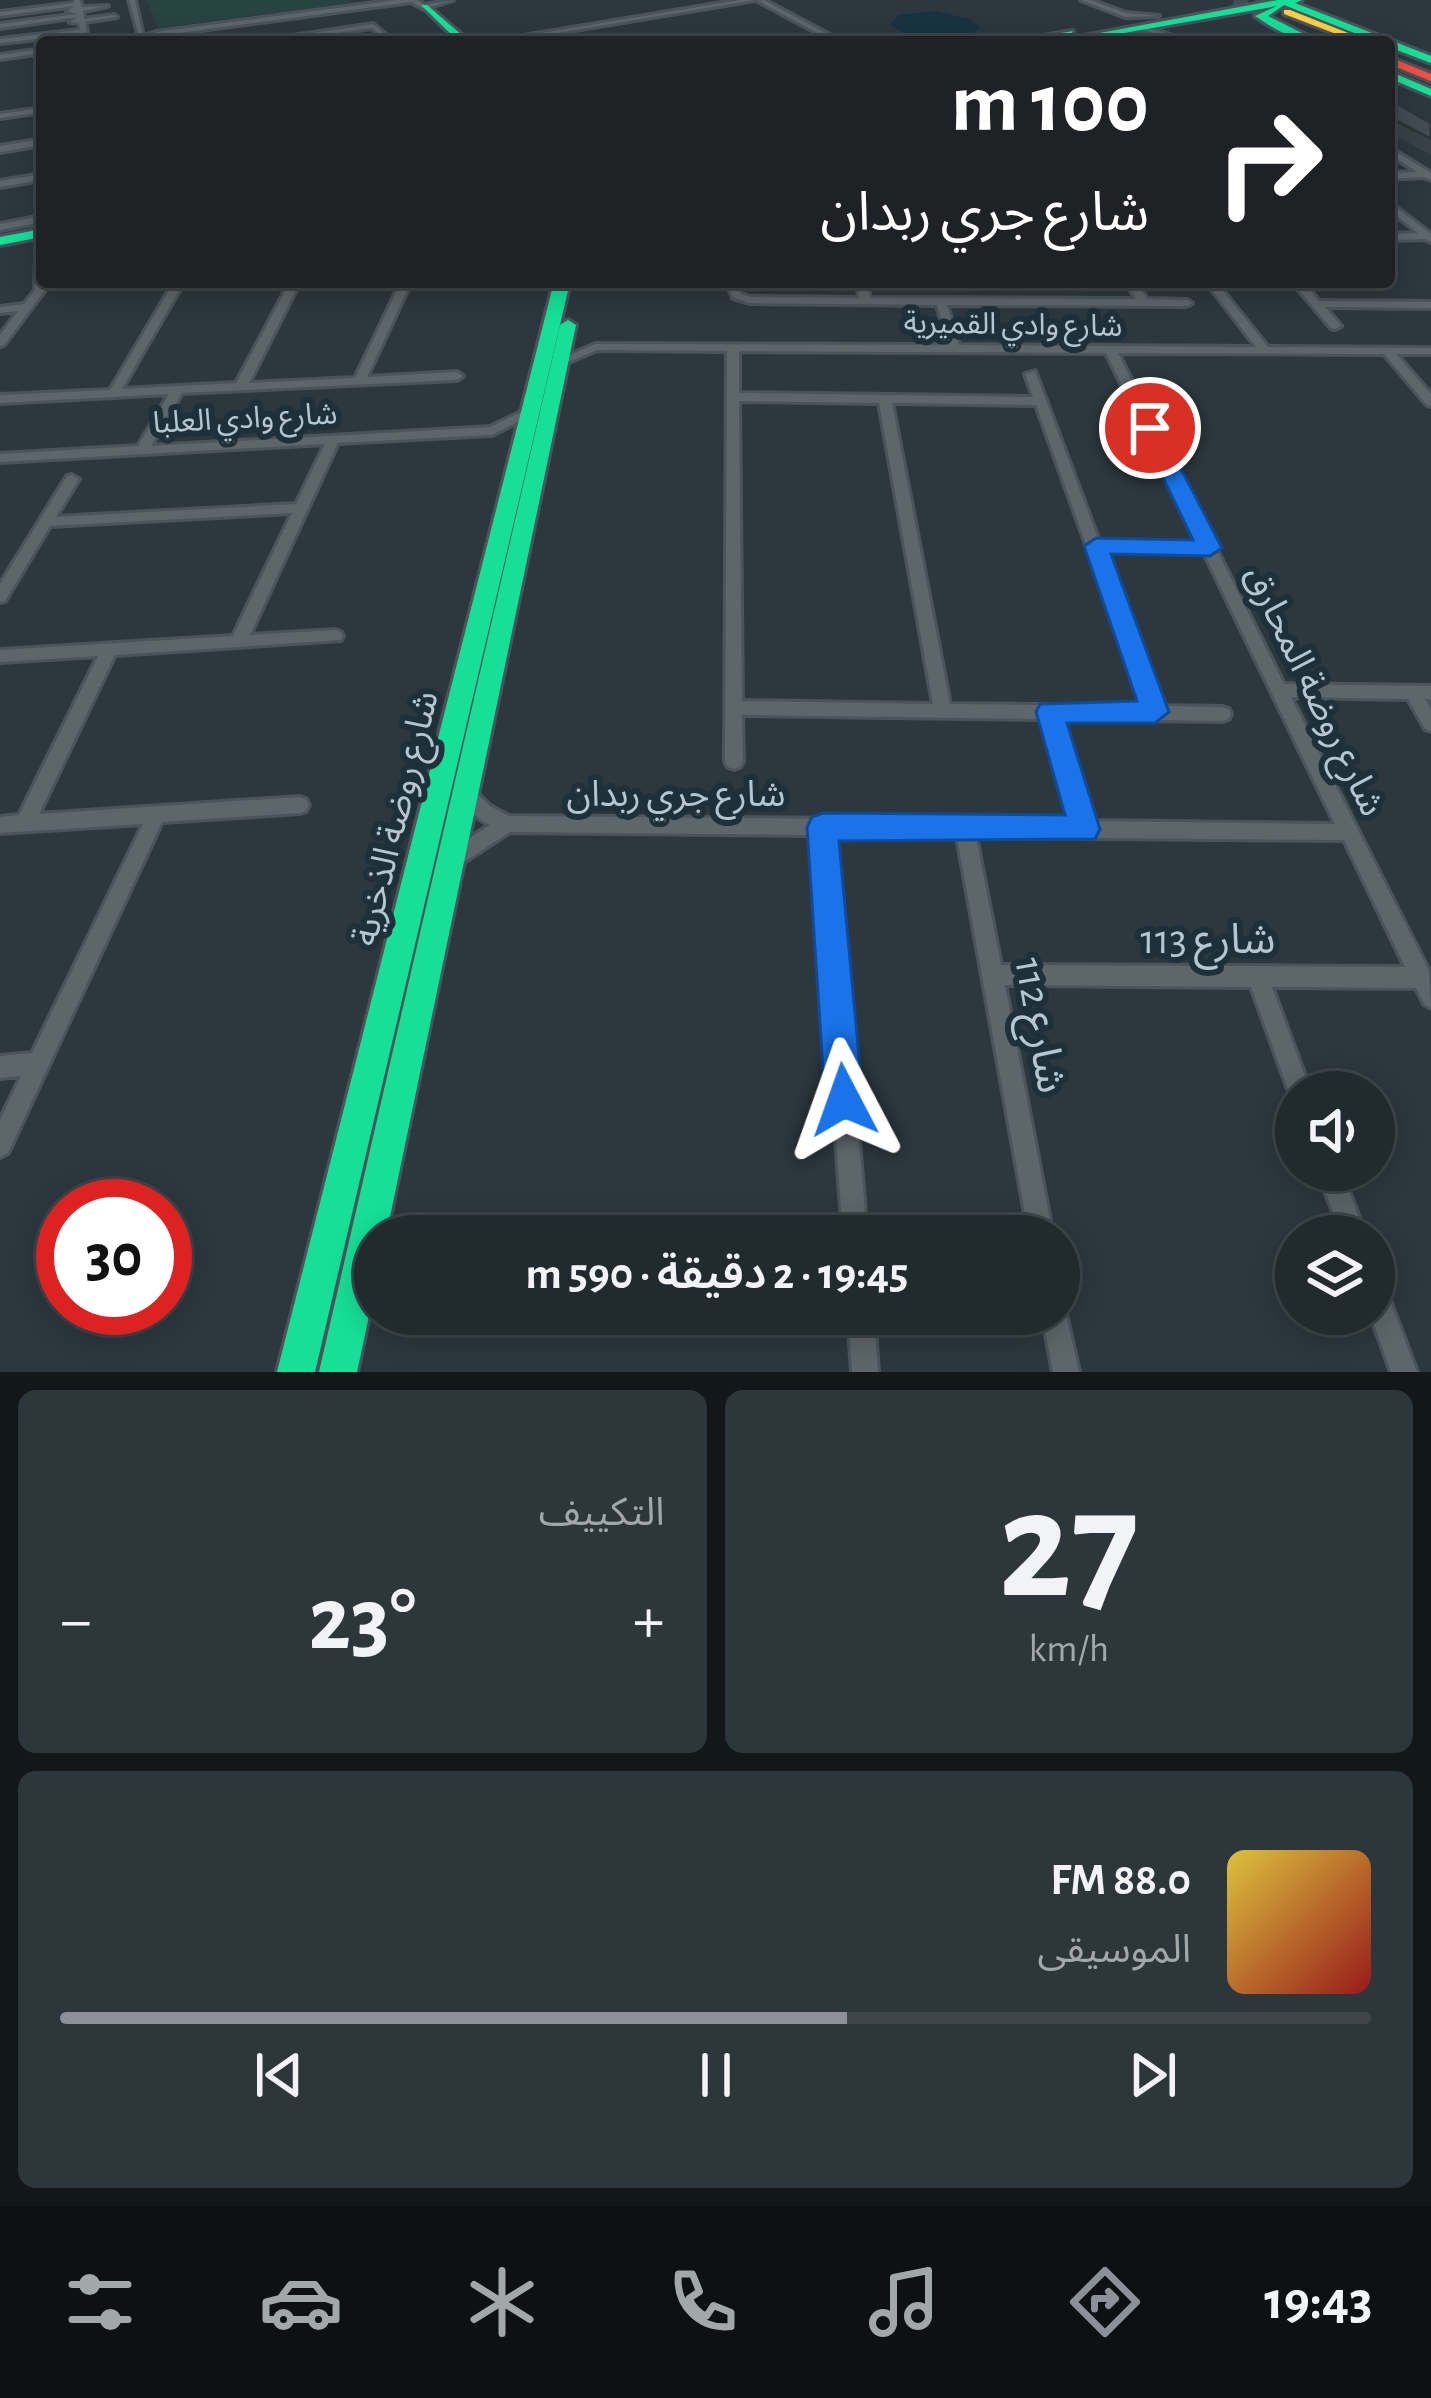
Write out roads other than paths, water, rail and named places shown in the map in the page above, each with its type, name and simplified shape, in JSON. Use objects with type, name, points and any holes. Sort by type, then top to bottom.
[{"type":"main road","points":[[1326,0],[1320,8],[1345,33]]},
{"type":"main road","points":[[433,2],[475,36]]},
{"type":"main road","points":[[1083,36],[1227,4]]},
{"type":"main road","points":[[1080,36],[1227,4],[1280,7],[1345,33]]},
{"type":"main road","points":[[1280,7],[1309,36]]},
{"type":"main road","points":[[1064,36],[1159,21],[1229,19],[1280,7],[1351,36]]},
{"type":"main road","points":[[1395,49],[1431,60]]},
{"type":"main road","points":[[1395,58],[1431,74]]},
{"type":"main road","points":[[1395,77],[1431,93]]},
{"type":"main road","points":[[0,234],[36,228]]},
{"type":"main road","name":"شارع روضة الذخرية","points":[[296,1372],[561,288]]},
{"type":"main road","name":"شارع روضة الذخرية","points":[[338,1372],[576,288]]},
{"type":"street","points":[[0,23],[58,0]]},
{"type":"street","points":[[132,0],[137,36]]},
{"type":"street","points":[[508,36],[760,0],[829,36]]},
{"type":"street","points":[[1084,0],[1159,21]]},
{"type":"street","points":[[176,32],[359,6],[433,2]]},
{"type":"street","points":[[160,36],[359,6],[433,2]]},
{"type":"street","points":[[192,31],[383,5]]},
{"type":"street","points":[[0,23],[105,9]]},
{"type":"street","points":[[0,23],[105,9]]},
{"type":"street","points":[[297,36],[368,26],[380,28],[387,36]]},
{"type":"street","points":[[162,36],[209,28]]},
{"type":"street","points":[[0,57],[36,52]]},
{"type":"street","points":[[0,116],[36,111]]},
{"type":"street","points":[[0,149],[36,143]]},
{"type":"street","points":[[1395,154],[1428,175]]},
{"type":"street","points":[[1395,176],[1428,175]]},
{"type":"street","points":[[0,184],[36,178]]},
{"type":"street","points":[[1395,210],[1429,237]]},
{"type":"street","points":[[1395,237],[1429,237]]},
{"type":"street","points":[[0,343],[40,288]]},
{"type":"street","points":[[114,393],[175,288]]},
{"type":"street","points":[[241,386],[292,288]]},
{"type":"street","points":[[360,380],[403,288]]},
{"type":"street","points":[[732,288],[750,300],[1187,303]]},
{"type":"street","points":[[863,288],[865,301]]},
{"type":"street","points":[[1003,288],[1009,302]]},
{"type":"street","points":[[1135,288],[1144,302]]},
{"type":"street","points":[[1216,288],[1265,350]]},
{"type":"street","points":[[1302,288],[1335,326]]},
{"type":"street","points":[[941,301],[954,347]]},
{"type":"street","points":[[1316,304],[1431,304]]},
{"type":"street","points":[[0,310],[28,307]]},
{"type":"street","name":"شارع وادي القميرية","points":[[567,333],[596,347]]},
{"type":"street","points":[[734,346],[734,762]]},
{"type":"street","name":"شارع وادي القميرية","points":[[560,362],[596,347],[1431,351]]},
{"type":"street","name":"شارع روضة المحارق","points":[[1110,349],[1426,987]]},
{"type":"street","points":[[1387,351],[1431,402]]},
{"type":"street","points":[[1030,374],[1155,712]]},
{"type":"street","points":[[0,399],[457,376]]},
{"type":"street","points":[[142,450],[178,390]]},
{"type":"street","points":[[733,397],[1041,401]]},
{"type":"street","points":[[886,400],[944,710]]},
{"type":"street","name":"شارع وادي العلبا","points":[[0,458],[492,431],[531,412]]},
{"type":"street","points":[[492,431],[521,448]]},
{"type":"street","points":[[239,641],[333,440]]},
{"type":"street","points":[[0,597],[72,479]]},
{"type":"street","points":[[46,522],[300,508]]},
{"type":"street","points":[[1096,546],[1210,548]]},
{"type":"street","points":[[0,656],[335,636]]},
{"type":"street","points":[[25,823],[110,650]]},
{"type":"street","points":[[1280,690],[1422,693],[1431,724]]},
{"type":"street","points":[[734,708],[1223,714]]},
{"type":"street","points":[[1050,712],[1084,829]]},
{"type":"street","points":[[466,794],[483,812],[507,824]]},
{"type":"street","points":[[0,825],[300,805]]},
{"type":"street","points":[[0,1145],[156,815]]},
{"type":"street","points":[[448,864],[476,840],[507,824]]},
{"type":"street","name":"شارع جري ربدان","points":[[507,824],[1349,832]]},
{"type":"street","points":[[823,827],[853,1215]]},
{"type":"street","name":"شارع 112","points":[[965,828],[1037,1215]]},
{"type":"street","name":"شارع 113","points":[[994,975],[1258,977],[1426,987]]},
{"type":"street","points":[[1258,977],[1292,1071]]},
{"type":"street","points":[[0,1067],[37,1064]]},
{"type":"street","points":[[863,1335],[866,1372]]},
{"type":"street","points":[[1059,1335],[1066,1372]]},
{"type":"street","points":[[1390,1335],[1404,1372]]},
{"type":"water","points":[[934,11],[970,19],[980,27],[966,36],[913,36],[890,24],[899,15]]},
{"type":"tunnel","points":[[1234,0],[1273,13]]}]
